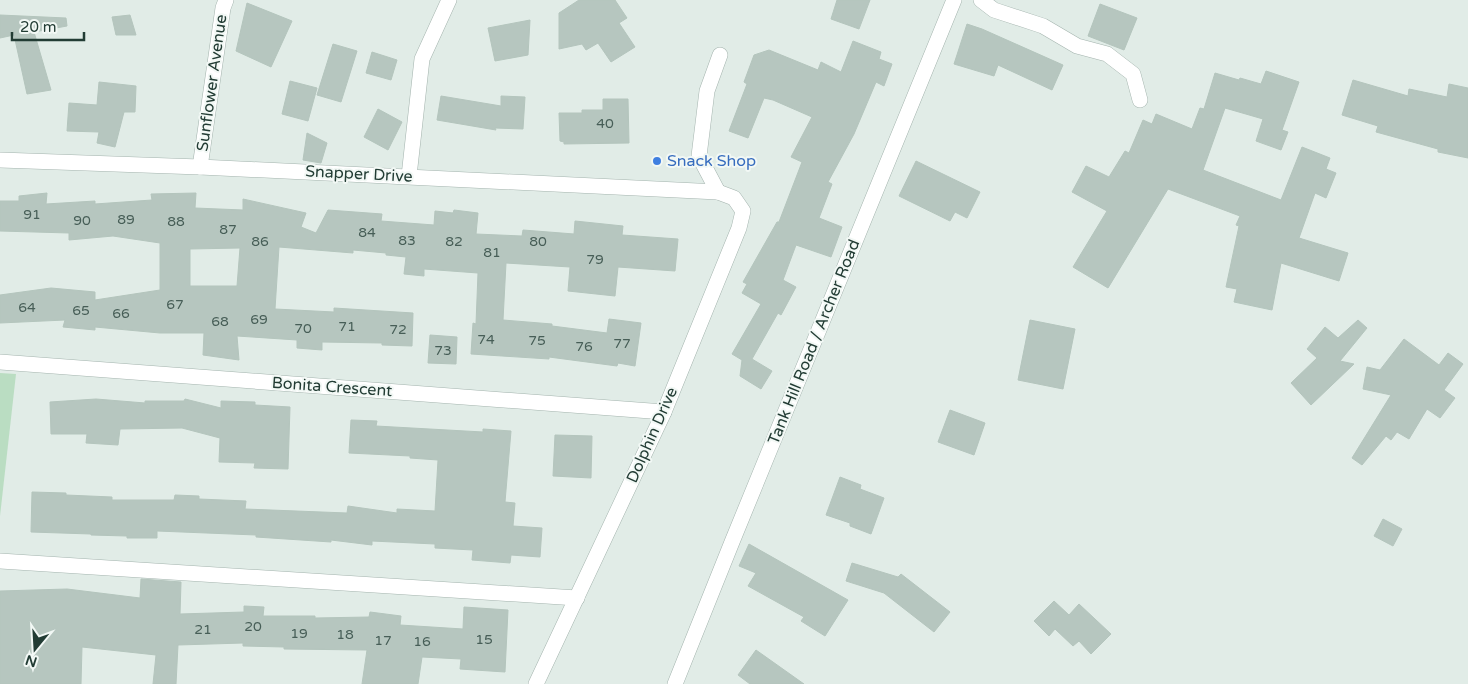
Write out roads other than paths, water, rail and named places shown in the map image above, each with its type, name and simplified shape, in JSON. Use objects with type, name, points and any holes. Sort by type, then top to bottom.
[{"type":"street","name":"Sunflower Avenue","points":[[200,167],[223,8],[226,0]]},
{"type":"street","points":[[409,176],[422,59],[449,0]]},
{"type":"street","name":"Tank Hill Road / Archer Road","points":[[675,684],[954,0]]},
{"type":"street","points":[[980,0],[994,10],[1043,26],[1077,46],[1107,54],[1133,74],[1140,100]]},
{"type":"street","points":[[718,192],[699,156],[707,91],[720,55]]},
{"type":"street","name":"Snapper Drive","points":[[0,160],[409,176],[718,192]]},
{"type":"street","name":"Dolphin Drive","points":[[536,684],[664,412],[739,228],[743,211],[734,198],[718,192]]},
{"type":"street","name":"Bonita Crescent","points":[[0,362],[664,412]]},
{"type":"street","points":[[0,562],[577,598]]},
{"type":"place","name":"Snack Shop","points":[[657,161]]}]
